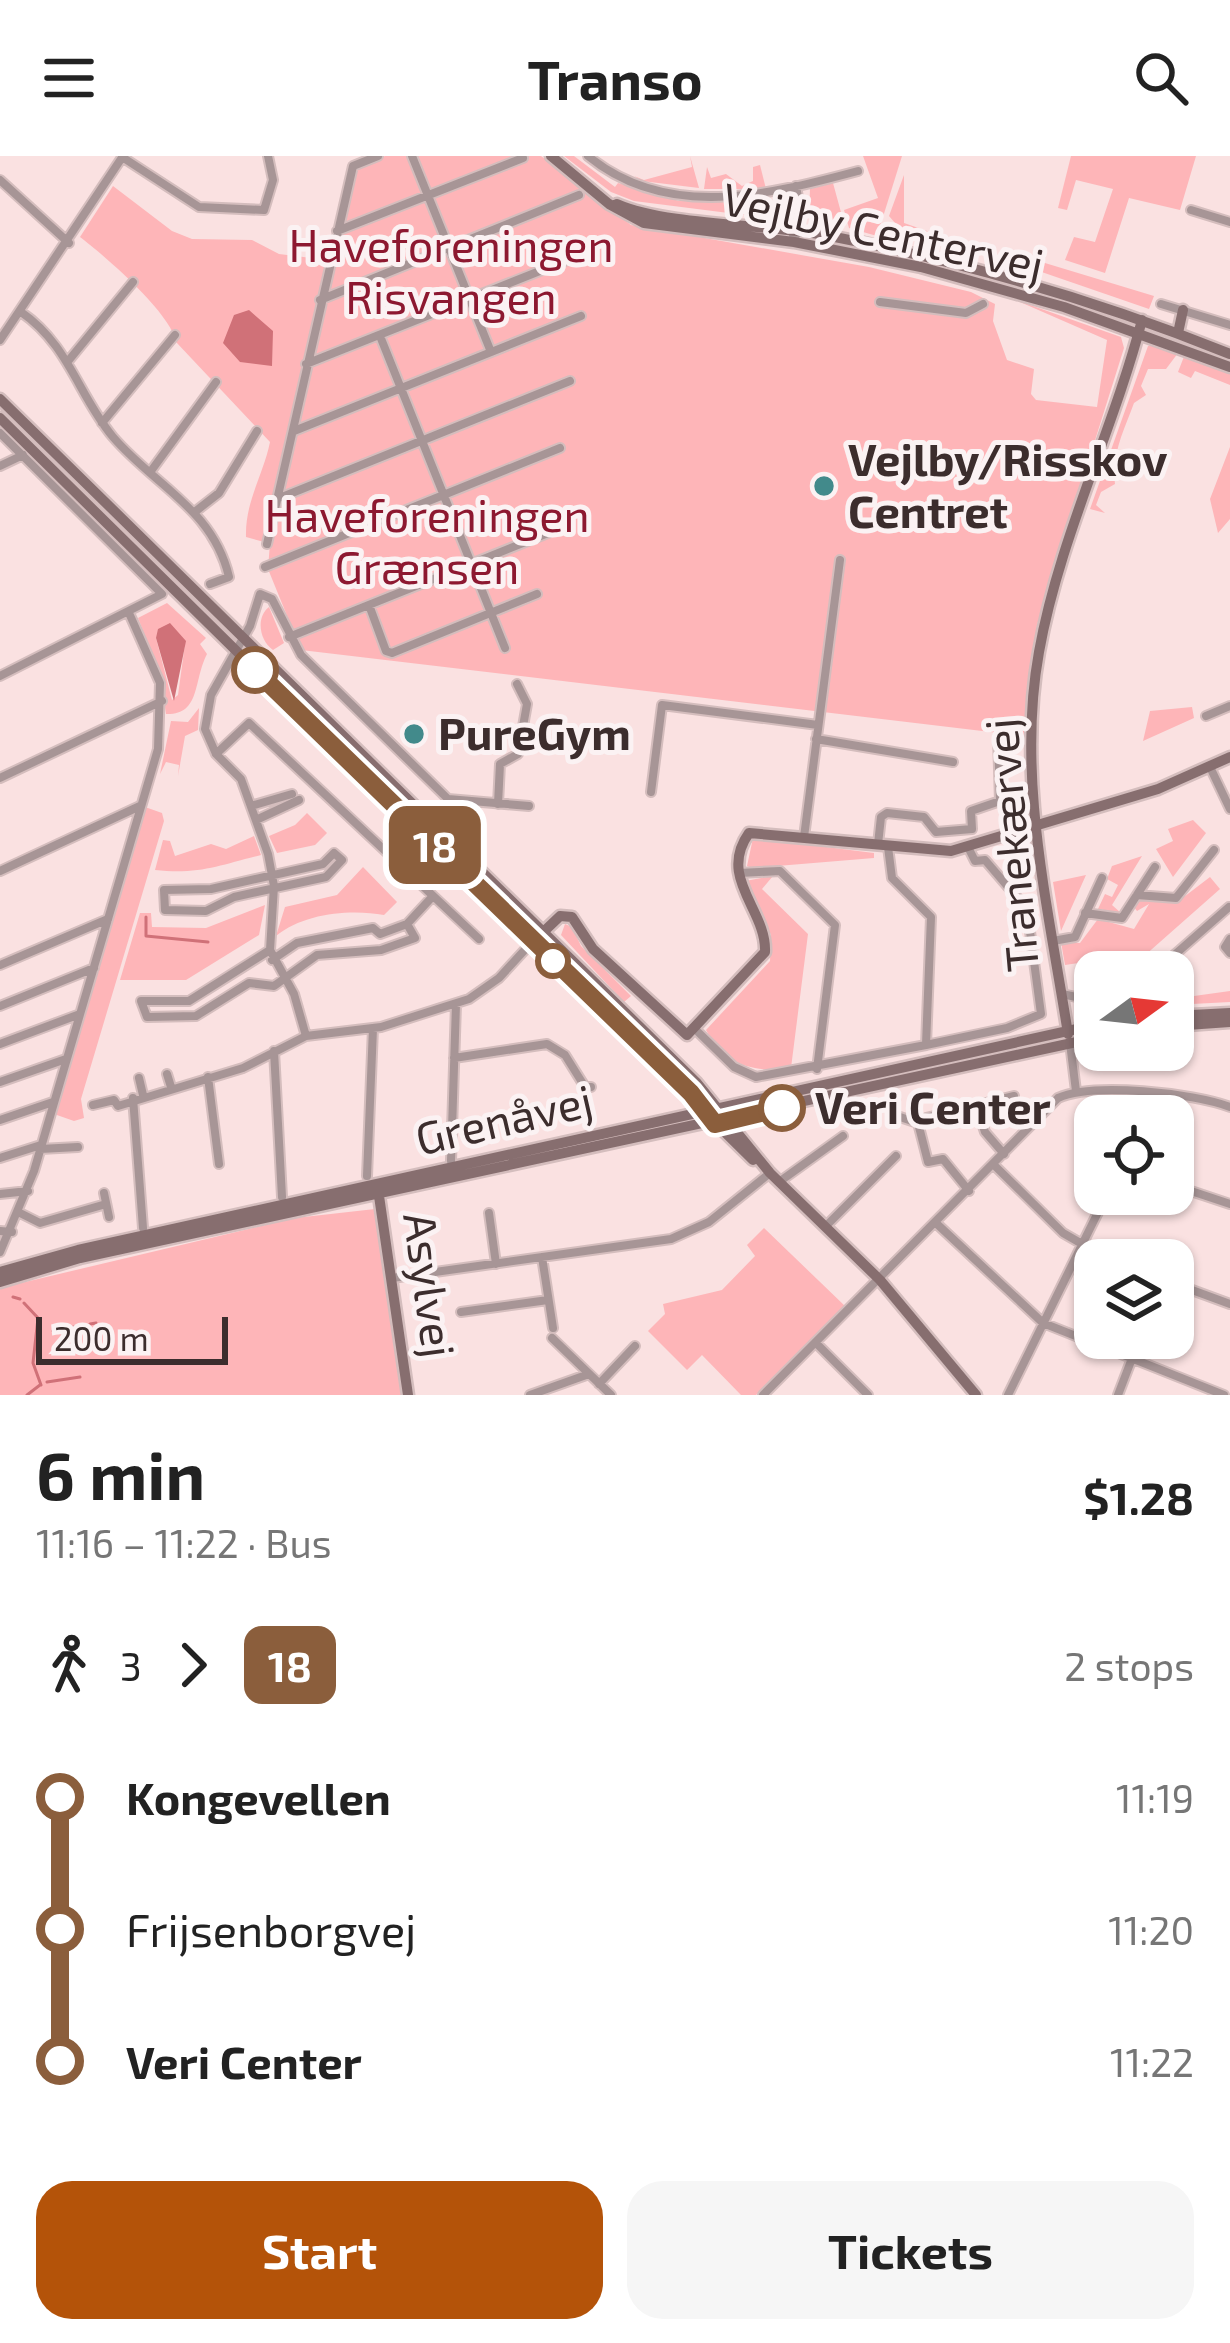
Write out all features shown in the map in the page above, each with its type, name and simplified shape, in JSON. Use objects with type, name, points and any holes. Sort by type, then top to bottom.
[{"type":"street","points":[[0,340],[69,243],[122,157],[199,206],[263,210],[274,180],[268,156]]},
{"type":"street","points":[[267,544],[353,166],[378,156]]},
{"type":"street","points":[[412,156],[490,352]]},
{"type":"street","name":"Vejlby Centervej","points":[[551,156],[598,193],[632,210],[796,234],[988,272],[1141,326],[1230,368]]},
{"type":"street","points":[[588,156],[641,189],[740,199],[858,171]]},
{"type":"street","points":[[337,231],[523,158]]},
{"type":"street","points":[[0,180],[69,243]]},
{"type":"street","points":[[793,187],[796,234]]},
{"type":"street","points":[[320,300],[579,195]]},
{"type":"street","points":[[1191,210],[1230,222]]},
{"type":"street","points":[[306,364],[590,251]]},
{"type":"street","points":[[69,360],[133,282]]},
{"type":"street","name":"Vejlby Centervej","points":[[880,302],[966,313],[983,304]]},
{"type":"street","points":[[1160,304],[1230,325]]},
{"type":"street","points":[[1178,333],[1183,310]]},
{"type":"street","points":[[21,312],[69,360],[102,423],[196,511],[214,537],[230,577],[210,584]]},
{"type":"street","points":[[294,431],[581,316]]},
{"type":"street","name":"Vejlby Centervej","points":[[1141,326],[1178,333],[1230,354]]},
{"type":"street","name":"Tranekærvej","points":[[1076,1091],[1036,827],[1032,713],[1041,642],[1141,326]]},
{"type":"street","points":[[102,423],[176,334]]},
{"type":"street","points":[[380,336],[505,648]]},
{"type":"street","points":[[280,498],[570,381]]},
{"type":"street","points":[[152,471],[216,382]]},
{"type":"street","points":[[0,399],[239,645]]},
{"type":"street","points":[[0,418],[720,1109],[722,1122]]},
{"type":"street","points":[[196,511],[218,493],[256,431]]},
{"type":"street","points":[[0,433],[161,589],[159,598],[0,676]]},
{"type":"street","points":[[265,568],[560,448]]},
{"type":"street","points":[[0,466],[23,455]]},
{"type":"street","points":[[289,637],[548,533]]},
{"type":"street","points":[[804,837],[840,560]]},
{"type":"street","points":[[305,1036],[285,978],[271,955],[273,874],[256,820],[241,779],[216,754],[206,729],[206,709],[260,594],[272,599],[301,655],[448,799],[529,806]]},
{"type":"street","points":[[368,605],[389,653],[537,594]]},
{"type":"street","points":[[0,1252],[28,1190],[158,749],[162,701],[156,669],[129,613]]},
{"type":"street","points":[[498,804],[500,764],[518,754],[527,704],[517,683]]},
{"type":"street","points":[[0,778],[162,701]]},
{"type":"street","points":[[651,792],[662,705],[818,725]]},
{"type":"street","points":[[1206,716],[1230,706]]},
{"type":"street","points":[[216,754],[249,723],[478,939]]},
{"type":"street","points":[[696,1030],[745,1074],[770,1076],[1034,1020],[1042,1009],[1028,909],[985,860],[970,856],[971,811],[1000,801],[998,737]]},
{"type":"street","points":[[816,739],[953,762]]},
{"type":"street","points":[[93,1105],[114,1100],[118,1106],[305,1036],[373,1028],[456,1004],[488,987],[560,916],[572,917],[593,949],[680,1034],[696,1030],[766,952],[764,933],[740,892],[742,844],[753,832],[936,851],[971,846],[1230,757]]},
{"type":"street","points":[[1210,767],[1230,809]]},
{"type":"street","points":[[250,806],[295,797],[256,820]]},
{"type":"street","points":[[0,871],[141,805]]},
{"type":"street","points":[[926,1046],[931,917],[888,872],[881,817],[887,812],[924,817],[936,832],[972,829]]},
{"type":"street","points":[[1137,895],[1177,898],[1214,850]]},
{"type":"street","points":[[334,853],[342,860],[326,877],[274,886],[201,913],[165,910],[164,890],[211,889],[273,874],[323,864],[334,853]]},
{"type":"street","points":[[1085,914],[1122,918],[1154,867]]},
{"type":"street","points":[[739,873],[780,871],[835,925],[817,1069]]},
{"type":"street","points":[[1053,941],[1075,937],[1102,878]]},
{"type":"street","points":[[380,934],[407,924],[433,896]]},
{"type":"street","points":[[1179,951],[1229,907]]},
{"type":"street","points":[[0,965],[108,919]]},
{"type":"street","points":[[381,950],[380,934],[374,928],[320,937],[271,955],[189,1001],[141,1001],[147,1017],[196,1016],[249,983],[274,986],[316,955],[381,950],[415,938],[407,924]]},
{"type":"street","points":[[538,937],[706,1112],[722,1122],[880,1280],[976,1395]]},
{"type":"street","points":[[1230,939],[1225,947],[1230,953]]},
{"type":"street","points":[[0,1006],[94,968]]},
{"type":"street","points":[[1062,994],[1074,997]]},
{"type":"street","points":[[451,1161],[456,1004]]},
{"type":"street","points":[[0,1045],[80,1015]]},
{"type":"street","points":[[1194,1016],[1230,1017]]},
{"type":"street","points":[[1194,1023],[1230,1017]]},
{"type":"street","points":[[367,1176],[373,1028]]},
{"type":"street","name":"Grenåvej","points":[[0,1273],[378,1190],[722,1122],[1074,1034]]},
{"type":"street","name":"Grenåvej","points":[[0,1282],[80,1258],[706,1112],[1074,1036]]},
{"type":"street","points":[[454,1058],[547,1044],[565,1055],[585,1087],[591,1087]]},
{"type":"street","points":[[274,1051],[282,1197]]},
{"type":"street","points":[[0,1082],[66,1059]]},
{"type":"street","points":[[167,1074],[171,1087]]},
{"type":"street","points":[[201,1075],[219,1164]]},
{"type":"street","points":[[139,1078],[142,1228]]},
{"type":"street","points":[[763,1395],[1051,1104],[1076,1091],[1155,1095]]},
{"type":"street","points":[[926,1118],[1014,1096]]},
{"type":"street","points":[[892,1101],[894,1115],[918,1123],[928,1162],[943,1159],[969,1191]]},
{"type":"street","points":[[1194,1101],[1230,1107]]},
{"type":"street","points":[[0,1120],[53,1102]]},
{"type":"street","points":[[976,1104],[985,1132],[1004,1154]]},
{"type":"street","points":[[392,1279],[691,1231],[842,1136]]},
{"type":"street","points":[[0,1158],[41,1147],[78,1147]]},
{"type":"street","points":[[825,1227],[896,1156]]},
{"type":"street","points":[[994,1165],[1074,1239]]},
{"type":"street","points":[[0,1195],[28,1190]]},
{"type":"street","name":"Asylvej","points":[[378,1190],[408,1395]]},
{"type":"street","points":[[1194,1192],[1230,1204]]},
{"type":"street","points":[[20,1213],[40,1223],[105,1198],[109,1217]]},
{"type":"street","points":[[489,1214],[496,1264]]},
{"type":"street","points":[[937,1224],[1043,1323],[1224,1395]]},
{"type":"street","points":[[0,1231],[12,1232]]},
{"type":"street","points":[[542,1257],[552,1333],[611,1395]]},
{"type":"street","points":[[1008,1395],[1074,1262]]},
{"type":"street","points":[[1194,1291],[1230,1304]]},
{"type":"street","points":[[461,1312],[548,1300]]},
{"type":"street","points":[[816,1342],[868,1395]]},
{"type":"street","points":[[599,1384],[635,1346]]},
{"type":"street","points":[[1118,1395],[1131,1361]]},
{"type":"street","points":[[530,1395],[589,1374]]},
{"type":"green space","name":"Vejlby/Risskov Centret","points":[[385,156],[541,156],[631,225],[869,267],[971,292],[995,304],[993,321],[1007,360],[1034,369],[1031,394],[1036,400],[1097,407],[1107,340],[1013,299],[1121,337],[1124,348],[1037,625],[1025,736],[301,650],[268,569],[270,543],[355,168]]},
{"type":"green space","points":[[564,156],[574,156],[615,187],[618,183],[679,201],[687,196],[725,200],[725,206],[779,201],[787,203],[789,215],[783,220],[634,201],[611,192]]},
{"type":"green space","points":[[690,156],[699,188],[642,181],[634,176],[644,180],[692,167]]},
{"type":"green space","points":[[863,156],[902,156],[877,236],[849,228],[844,210],[878,198]]},
{"type":"green space","points":[[1071,156],[1196,156],[1180,210],[1129,198],[1105,273],[1065,260],[1074,237],[1095,242],[1113,189],[1076,180],[1067,210],[1058,208]]},
{"type":"green space","points":[[760,165],[766,189],[704,189],[707,167],[711,178],[726,174],[742,186],[753,181],[753,167]]},
{"type":"green space","points":[[904,175],[904,223],[930,232],[929,244],[908,238],[889,216]]},
{"type":"green space","points":[[833,183],[845,227],[809,215],[810,189]]},
{"type":"green space","points":[[113,186],[172,231],[192,239],[252,240],[279,254],[328,260],[274,520],[264,542],[246,537],[246,524],[270,442],[176,342],[150,301],[80,237]]},
{"type":"green space","points":[[935,233],[987,248],[989,254],[932,245]]},
{"type":"green space","points":[[1015,254],[1154,296],[1149,309],[1030,268]]},
{"type":"green space","points":[[1148,346],[1178,353],[1166,369],[1148,369],[1141,386],[1146,395],[1134,403],[1120,442],[1115,484],[1101,492],[1096,505],[1105,513],[1090,509]]},
{"type":"green space","points":[[1185,354],[1230,373],[1230,385],[1195,371],[1191,378],[1178,372]]},
{"type":"green space","points":[[1230,447],[1230,519],[1218,533],[1210,499]]},
{"type":"green space","points":[[167,603],[206,638],[200,644],[207,654],[191,703],[177,713],[166,714],[160,674],[138,618]],"holes":[[[156,638],[185,644],[178,695],[172,700]]]},
{"type":"green space","points":[[269,607],[284,643],[273,650],[261,629]]},
{"type":"green space","points":[[246,653],[528,923],[527,925]]},
{"type":"green space","points":[[1192,707],[1194,718],[1143,741],[1150,711]]},
{"type":"green space","points":[[199,708],[198,730],[185,736],[178,776],[179,765],[166,762],[160,774],[171,721],[188,722]]},
{"type":"green space","points":[[145,807],[162,813],[164,821],[81,1099],[84,1118],[74,1121],[54,1114]]},
{"type":"green space","points":[[307,813],[327,833],[315,845],[277,853],[269,836],[295,825]]},
{"type":"green space","points":[[1193,820],[1206,833],[1173,877],[1156,849],[1173,841],[1168,829]]},
{"type":"green space","points":[[254,836],[261,855],[197,870],[155,870],[163,840],[170,841],[175,856],[211,844],[226,849]]},
{"type":"green space","points":[[753,838],[874,853],[874,858],[752,868],[747,866]]},
{"type":"green space","points":[[1142,856],[1112,905],[1121,913],[1098,909],[1105,894],[1112,897],[1118,885],[1107,879],[1112,866]]},
{"type":"green space","points":[[363,867],[397,902],[384,915],[328,915],[300,922],[276,936],[285,907],[337,895]]},
{"type":"green space","points":[[1086,875],[1061,931],[1053,882]]},
{"type":"green space","points":[[773,876],[762,889],[808,934],[791,1068],[765,1069],[731,1059],[706,1030],[770,961],[771,935],[745,881]]},
{"type":"green space","points":[[1210,877],[1220,889],[1150,951],[1074,951],[1074,964],[1065,965],[1061,942],[1080,943],[1098,919],[1134,929],[1149,904],[1137,911],[1133,906],[1138,899],[1176,903]]},
{"type":"green space","points":[[265,905],[259,935],[186,980],[120,980],[140,913],[151,913],[152,927],[206,928]]},
{"type":"green space","points":[[565,924],[631,996],[624,1002],[561,935]]},
{"type":"green space","points":[[1230,991],[1230,1002],[1194,1004],[1194,996]]},
{"type":"green space","points":[[375,1209],[403,1395],[0,1395],[0,1288],[295,1218]]},
{"type":"green space","points":[[764,1228],[846,1307],[756,1395],[741,1395],[702,1355],[687,1370],[648,1331],[665,1314],[663,1304],[722,1290],[755,1256],[747,1245]]},
{"type":"shaded area","points":[[249,310],[273,331],[272,366],[240,362],[223,343],[234,315]]},
{"type":"shaded area","points":[[170,623],[186,641],[174,701],[156,638],[158,629]]},
{"type":"waterway","points":[[146,917],[146,936],[208,942]]},
{"type":"waterway","points":[[13,1297],[20,1299]]},
{"type":"waterway","points":[[24,1303],[38,1318],[33,1363],[41,1385]]},
{"type":"waterway","points":[[90,1324],[96,1323]]},
{"type":"waterway","points":[[53,1331],[85,1325]]},
{"type":"waterway","points":[[47,1382],[80,1377]]},
{"type":"waterway","points":[[27,1395],[40,1385]]},
{"type":"bus line","name":"18","points":[[255,670],[691,1093],[715,1124],[782,1108]]},
{"type":"place","name":"Vejlby/Risskov Centret","points":[[824,486]]},
{"type":"place","name":"PureGym","points":[[414,734]]},
{"type":"place","name":"Veri Center","points":[[782,1108]]},
{"type":"park label","name":"Haveforeningen Risvangen","points":[[451,272]]},
{"type":"park label","name":"Haveforeningen Grænsen","points":[[427,542]]}]
